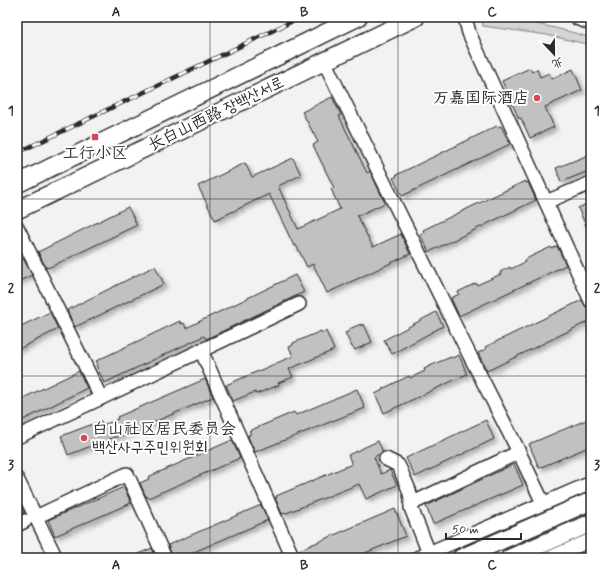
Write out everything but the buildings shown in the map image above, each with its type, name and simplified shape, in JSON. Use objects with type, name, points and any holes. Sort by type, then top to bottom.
[{"type":"main road","name":"长白山西路 장백산서로","points":[[17,184],[358,17]]},
{"type":"main road","name":"长白山西路 장백산서로","points":[[17,210],[416,17]]},
{"type":"main road","points":[[579,17],[591,21]]},
{"type":"main road","points":[[461,558],[591,502]]},
{"type":"main road","points":[[510,558],[591,523]]},
{"type":"street","points":[[465,17],[469,33],[591,301]]},
{"type":"street","points":[[324,61],[543,503]]},
{"type":"street","points":[[546,202],[591,183]]},
{"type":"street","points":[[17,228],[101,398]]},
{"type":"street","points":[[17,437],[300,304]]},
{"type":"street","points":[[200,350],[293,558]]},
{"type":"street","points":[[411,504],[519,452]]},
{"type":"street","points":[[386,460],[398,465],[409,490],[411,508],[426,556],[591,483]]},
{"type":"street","points":[[26,521],[127,474],[165,558]]},
{"type":"street","points":[[17,479],[26,521],[56,558]]},
{"type":"street","points":[[549,558],[591,540]]},
{"type":"shaded area","points":[[482,17],[515,20],[567,31],[591,38],[591,45],[547,35],[483,26]]},
{"type":"railway","points":[[17,153],[301,17]]},
{"type":"place","name":"万嘉国际酒店","points":[[537,98]]},
{"type":"place","name":"工行小区","points":[[95,137]]},
{"type":"place","name":"白山社区居民委员会 백산사구주민위원회","points":[[84,438]]}]
